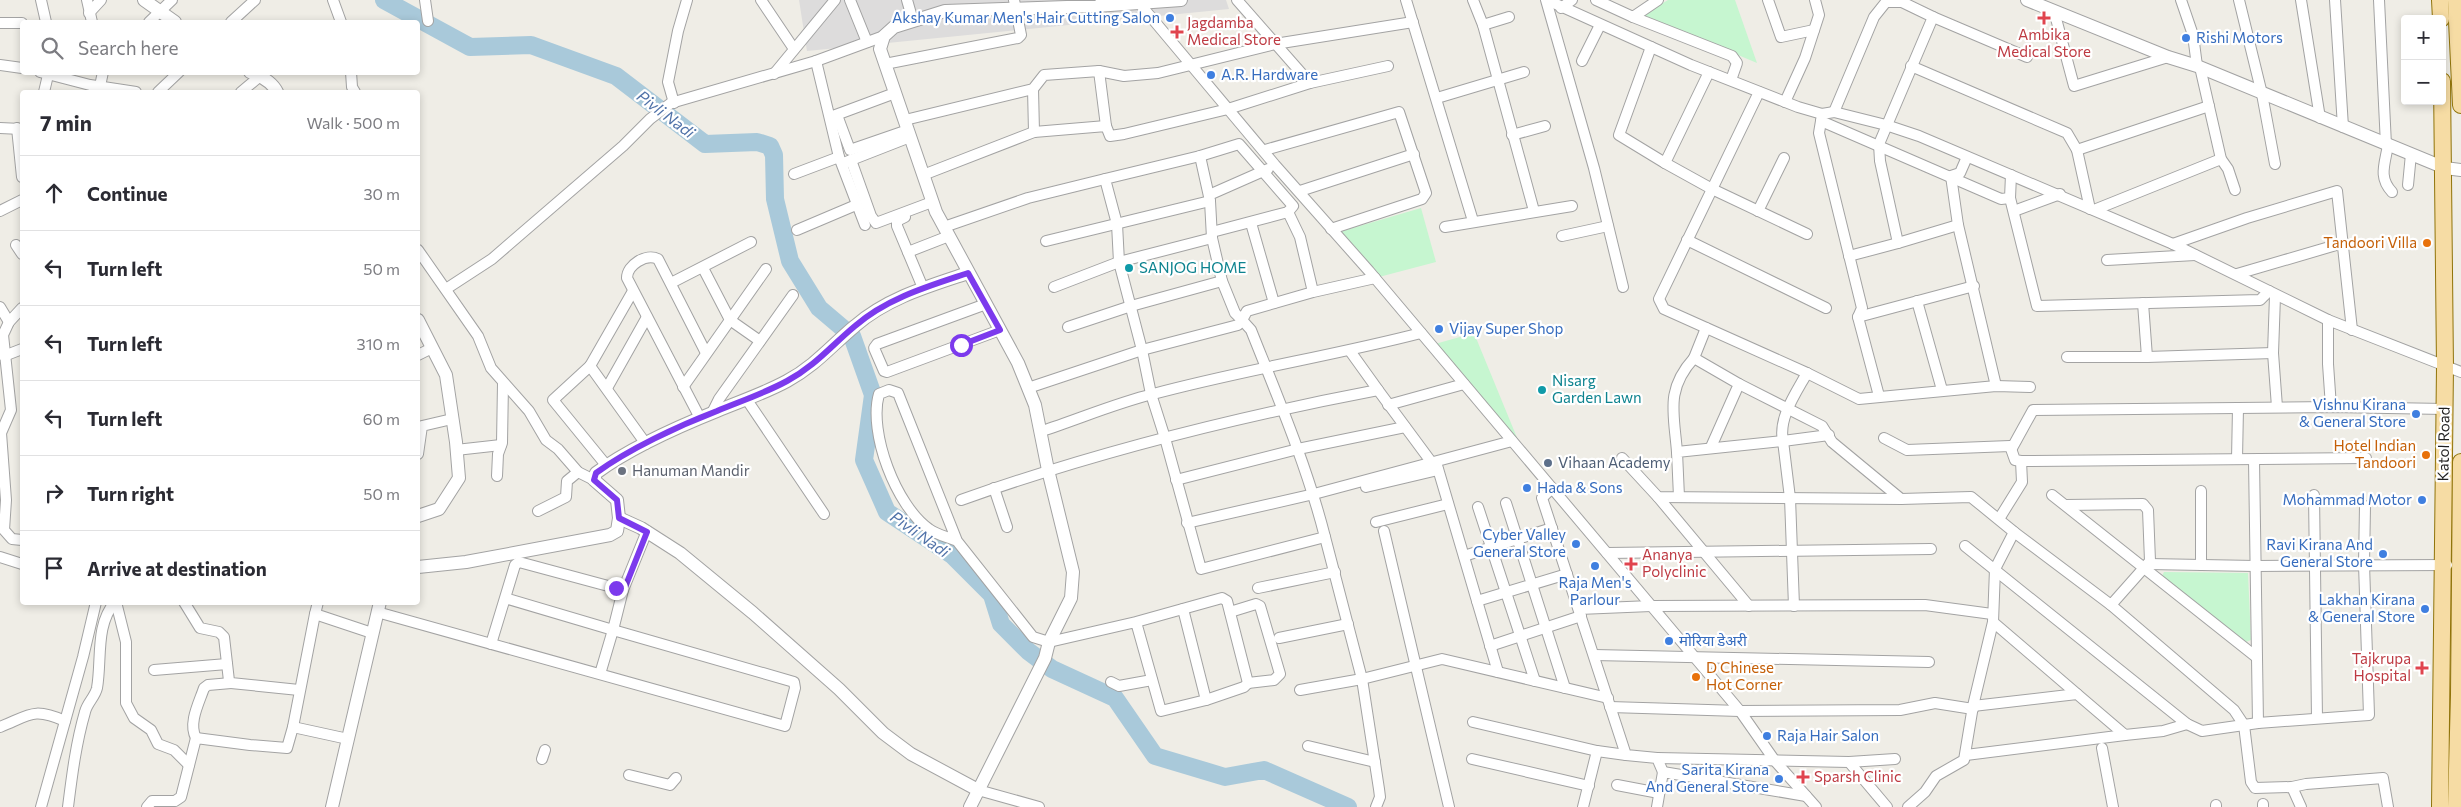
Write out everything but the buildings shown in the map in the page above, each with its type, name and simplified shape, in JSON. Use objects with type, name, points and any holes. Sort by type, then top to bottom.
[{"type":"main road","points":[[2440,0],[2440,15]]},
{"type":"main road","points":[[2456,0],[2461,106]]},
{"type":"main road","name":"Katol Road","points":[[2440,807],[2445,409],[2445,168],[2443,105]]},
{"type":"main road","name":"Katol Road","points":[[2456,807],[2461,462]]},
{"type":"street","points":[[42,0],[46,20]]},
{"type":"street","points":[[86,0],[90,18]]},
{"type":"street","points":[[90,18],[100,0]]},
{"type":"street","points":[[144,0],[172,20]]},
{"type":"street","points":[[151,20],[172,0]]},
{"type":"street","points":[[233,20],[255,0]]},
{"type":"street","points":[[333,0],[340,20]]},
{"type":"street","points":[[424,0],[428,21]]},
{"type":"street","points":[[673,103],[668,82],[678,31],[687,0]]},
{"type":"street","points":[[761,0],[794,49]]},
{"type":"street","points":[[774,74],[835,0]]},
{"type":"street","points":[[850,0],[867,42]]},
{"type":"street","points":[[907,0],[914,21]]},
{"type":"street","points":[[446,289],[492,259],[623,146],[650,119],[673,103],[816,61],[884,36],[894,27],[961,5],[1181,0]]},
{"type":"street","points":[[1237,0],[1310,83]]},
{"type":"street","points":[[1406,0],[1473,221]]},
{"type":"street","points":[[1473,0],[1498,80],[1534,211]]},
{"type":"street","points":[[1546,0],[1651,48],[1821,117],[2001,199],[2010,198]]},
{"type":"street","points":[[1546,0],[1623,287]]},
{"type":"street","points":[[1561,8],[1572,0]]},
{"type":"street","points":[[1596,0],[1732,56],[1737,64],[1731,80]]},
{"type":"street","points":[[1633,16],[1658,0]]},
{"type":"street","points":[[1768,0],[1781,37],[1814,30]]},
{"type":"street","points":[[1785,102],[1806,58],[1819,15],[1815,0]]},
{"type":"street","points":[[2027,0],[2168,57],[2199,67],[2410,156],[2445,168],[2461,170]]},
{"type":"street","points":[[2181,0],[2193,35],[2221,159],[2228,169],[2235,190]]},
{"type":"street","points":[[2239,0],[2262,94],[2276,164]]},
{"type":"street","points":[[2300,0],[2320,118]]},
{"type":"street","points":[[2335,0],[2343,127]]},
{"type":"street","points":[[2379,0],[2387,146],[2382,174],[2383,180],[2392,192]]},
{"type":"street","points":[[1834,112],[1874,17],[1886,2],[1901,1],[1933,17],[2027,56]]},
{"type":"street","points":[[1136,2],[1265,150],[1275,165],[1375,278],[1740,711],[1775,761],[1816,807]]},
{"type":"street","points":[[885,64],[1018,38],[1021,35],[1014,4]]},
{"type":"street","points":[[2054,11],[2074,86],[2168,57]]},
{"type":"street","points":[[1482,25],[1509,17]]},
{"type":"street","points":[[1898,243],[1880,161],[1879,144],[1933,17]]},
{"type":"street","points":[[833,116],[850,150],[908,129],[1033,89],[1044,75],[1099,71],[1124,76],[1158,72],[1275,44],[1414,22]]},
{"type":"street","points":[[0,23],[20,23]]},
{"type":"street","points":[[1582,61],[1600,25]]},
{"type":"street","points":[[884,36],[880,49],[933,204],[968,273],[1018,363],[1028,388],[1042,431],[1048,470],[1073,572],[1071,598],[1049,642],[1039,672],[970,807]]},
{"type":"street","points":[[1651,48],[1619,135],[1712,189],[1807,234]]},
{"type":"street","points":[[816,61],[833,116],[856,206],[865,225]]},
{"type":"street","points":[[0,65],[20,68]]},
{"type":"street","points":[[1099,71],[1106,126],[1110,136],[1228,109],[1310,83],[1388,66]]},
{"type":"street","points":[[1911,66],[2067,133],[2077,150],[2092,209]]},
{"type":"street","points":[[1437,98],[1524,72]]},
{"type":"street","points":[[1665,163],[1709,72]]},
{"type":"street","points":[[45,90],[51,75]]},
{"type":"street","points":[[55,75],[124,90]]},
{"type":"street","points":[[100,86],[102,75]]},
{"type":"street","points":[[160,90],[176,75]]},
{"type":"street","points":[[243,90],[257,75]]},
{"type":"street","points":[[259,75],[276,90]]},
{"type":"street","points":[[351,75],[351,90]]},
{"type":"street","points":[[1033,89],[1034,132]]},
{"type":"street","points":[[1759,92],[1659,298],[1660,304],[1664,309],[1806,373],[1871,398],[1996,386],[2030,387]]},
{"type":"street","points":[[833,116],[895,93]]},
{"type":"street","points":[[2077,150],[2209,106]]},
{"type":"street","points":[[1265,150],[1396,112],[1400,115],[1426,193],[1422,199],[1331,229]]},
{"type":"street","points":[[1821,117],[1834,112],[1886,125],[2060,194],[2237,274],[2328,320],[2461,372]]},
{"type":"street","points":[[1821,117],[1819,133],[1862,308],[1858,317],[1871,398]]},
{"type":"street","points":[[922,176],[1034,132],[1106,126]]},
{"type":"street","points":[[1512,135],[1545,126]]},
{"type":"street","points":[[0,128],[20,129]]},
{"type":"street","points":[[794,174],[844,160],[908,129]]},
{"type":"street","points":[[908,252],[947,232],[1028,198],[1200,156],[1239,144],[1264,171],[1290,209],[1300,238],[1313,292]]},
{"type":"street","points":[[1054,286],[1118,262],[1212,235],[1290,209],[1302,194],[1414,154]]},
{"type":"street","points":[[1200,156],[1210,198],[1212,235],[1222,282],[1234,313],[1251,330],[1282,408],[1314,494],[1336,572],[1362,679],[1380,797],[1378,806]]},
{"type":"street","points":[[2408,185],[2410,156]]},
{"type":"street","points":[[1951,176],[1960,174],[1967,157]]},
{"type":"street","points":[[1758,211],[1784,158]]},
{"type":"street","points":[[2092,209],[2221,159]]},
{"type":"street","points":[[844,160],[876,223],[933,204]]},
{"type":"street","points":[[1046,241],[1117,224],[1210,198],[1275,165]]},
{"type":"street","points":[[2011,175],[2010,198],[2037,306],[2260,300],[2272,293]]},
{"type":"street","points":[[1951,176],[1958,225],[1974,286],[1996,386]]},
{"type":"street","points":[[1105,179],[1117,224],[1118,262],[1131,306],[1151,394],[1166,438],[1187,523],[1201,569],[1325,537]]},
{"type":"street","points":[[2173,244],[2247,218],[2337,191],[2352,330]]},
{"type":"street","points":[[2014,211],[2060,194]]},
{"type":"street","points":[[0,211],[20,201]]},
{"type":"street","points":[[923,288],[896,221],[933,204]]},
{"type":"street","points":[[797,230],[856,206]]},
{"type":"street","points":[[1445,227],[1572,206]]},
{"type":"street","points":[[1251,222],[1274,302]]},
{"type":"street","points":[[1850,256],[1958,225]]},
{"type":"street","points":[[1562,236],[1608,226]]},
{"type":"street","points":[[1687,240],[1826,308]]},
{"type":"street","points":[[671,283],[750,242]]},
{"type":"street","points":[[2237,274],[2344,243]]},
{"type":"street","points":[[420,253],[478,336],[491,368],[529,411],[546,440],[558,449],[578,472],[594,480],[617,500],[619,518],[617,531],[610,535],[466,562],[420,566]]},
{"type":"street","points":[[2107,260],[2196,255]]},
{"type":"street","points":[[700,418],[633,291],[627,278],[628,270],[646,258],[658,259],[706,353]]},
{"type":"street","points":[[702,268],[730,320],[760,340]]},
{"type":"street","points":[[683,387],[766,269]]},
{"type":"street","points":[[594,480],[596,473],[606,465],[646,444],[700,418],[747,400],[788,380],[818,360],[856,325],[900,296],[968,273]]},
{"type":"street","points":[[1028,388],[1142,350],[1238,325],[1247,311],[1274,302],[1375,278]]},
{"type":"street","points":[[1068,327],[1131,306],[1222,282]]},
{"type":"street","points":[[1858,317],[1974,286]]},
{"type":"street","points":[[606,465],[553,400],[590,366],[633,291]]},
{"type":"street","points":[[2272,293],[2273,353],[2277,407]]},
{"type":"street","points":[[712,413],[719,399],[793,294]]},
{"type":"street","points":[[1917,301],[1942,390]]},
{"type":"street","points":[[2143,303],[2147,358]]},
{"type":"street","points":[[986,304],[874,346],[884,371],[887,372],[1000,330]]},
{"type":"street","points":[[0,307],[9,322]]},
{"type":"street","points":[[20,310],[9,322],[3,335],[11,410],[1,433],[6,500],[4,530],[12,539],[20,540]]},
{"type":"street","points":[[607,388],[647,317]]},
{"type":"street","points":[[2328,320],[2328,364],[2331,407]]},
{"type":"street","points":[[420,324],[446,375],[459,478],[439,509],[420,515]]},
{"type":"street","points":[[1679,497],[1673,402],[1674,389],[1680,376],[1694,358],[1706,328]]},
{"type":"street","points":[[1042,431],[1151,394],[1265,366],[1350,351],[1421,333]]},
{"type":"street","points":[[420,354],[432,348]]},
{"type":"street","points":[[4,356],[20,349]]},
{"type":"street","points":[[1350,351],[1388,405],[1435,465],[1498,672]]},
{"type":"street","points":[[2067,358],[2147,358],[2273,353]]},
{"type":"street","points":[[1694,358],[1739,384],[1822,426],[1832,442],[1901,499]]},
{"type":"street","points":[[590,366],[646,444]]},
{"type":"street","points":[[1794,606],[1790,498],[1781,429],[1806,373]]},
{"type":"street","points":[[497,476],[498,454],[501,445],[503,383]]},
{"type":"street","points":[[1388,405],[1464,384]]},
{"type":"street","points":[[1711,447],[1739,384]]},
{"type":"street","points":[[957,541],[929,530],[913,514],[887,468],[880,438],[876,406],[880,394],[889,390],[898,393],[957,541],[1033,637],[1049,642],[1136,622],[1222,598],[1227,601],[1248,683]]},
{"type":"street","points":[[961,500],[1048,470],[1166,438],[1282,408],[1378,390]]},
{"type":"street","points":[[747,400],[824,514]]},
{"type":"street","points":[[2366,458],[2021,461],[2015,460],[2012,448],[2032,410],[2277,407],[2445,409]]},
{"type":"street","points":[[2237,459],[2238,408]]},
{"type":"street","points":[[11,410],[20,412]]},
{"type":"street","points":[[420,440],[422,426],[427,423],[452,419]]},
{"type":"street","points":[[1176,480],[1298,449],[1405,427]]},
{"type":"street","points":[[1677,452],[1829,435]]},
{"type":"street","points":[[1884,438],[1907,450],[2008,446],[2012,448]]},
{"type":"street","points":[[1366,487],[1512,441]]},
{"type":"street","points":[[456,450],[501,445]]},
{"type":"street","points":[[1622,458],[1658,497],[1749,606]]},
{"type":"street","points":[[2254,460],[2255,656],[2258,724]]},
{"type":"street","points":[[1999,519],[2022,482],[2021,461]]},
{"type":"street","points":[[1187,523],[1435,465]]},
{"type":"street","points":[[538,511],[566,497],[567,481],[578,472]]},
{"type":"street","points":[[994,488],[1007,527]]},
{"type":"street","points":[[1552,488],[1542,498],[1626,755]]},
{"type":"street","points":[[2201,491],[2201,565]]},
{"type":"street","points":[[2052,495],[2148,566],[2255,656]]},
{"type":"street","points":[[2314,495],[2317,718]]},
{"type":"street","points":[[1658,497],[1901,499],[1971,497],[2111,606],[2234,710],[2244,725],[2251,782],[2254,788],[2292,787],[2306,784],[2383,778],[2388,807]]},
{"type":"street","points":[[1506,503],[1516,540],[1565,688]]},
{"type":"street","points":[[1376,522],[1448,504]]},
{"type":"street","points":[[2066,505],[2144,504],[2150,514],[2148,566],[2111,606]]},
{"type":"street","points":[[1964,546],[2187,724],[2202,731],[2317,718],[2370,715],[2364,564],[2365,506]]},
{"type":"street","points":[[1478,507],[1535,681]]},
{"type":"street","points":[[619,518],[647,532],[680,553],[753,613],[839,689],[883,733],[911,754],[978,790],[1039,807]]},
{"type":"street","points":[[1464,556],[1552,528]]},
{"type":"street","points":[[1384,531],[1449,807]]},
{"type":"street","points":[[600,674],[624,590],[647,532]]},
{"type":"street","points":[[1908,807],[1925,792],[1934,779],[1962,762],[1966,755],[1973,708],[1992,618],[1995,570],[2014,532]]},
{"type":"street","points":[[1607,553],[1931,549]]},
{"type":"street","points":[[0,557],[20,563]]},
{"type":"street","points":[[491,644],[515,565],[519,562],[624,590]]},
{"type":"street","points":[[2148,566],[2442,564],[2460,568]]},
{"type":"street","points":[[1258,588],[1336,572]]},
{"type":"street","points":[[1477,600],[1567,574]]},
{"type":"street","points":[[332,807],[379,607],[491,644],[784,726],[795,688],[794,682],[505,598]]},
{"type":"street","points":[[1136,622],[1161,711],[1206,700],[1244,687],[1248,683],[1274,680],[1280,674],[1260,606],[1256,604],[1230,612]]},
{"type":"street","points":[[41,807],[95,605]]},
{"type":"street","points":[[68,807],[77,739],[86,709],[96,692],[103,629],[109,609],[113,605]]},
{"type":"street","points":[[117,605],[126,642],[126,703],[130,712],[151,730],[158,744],[174,750],[188,765]]},
{"type":"street","points":[[186,605],[200,628],[221,634],[231,683]]},
{"type":"street","points":[[196,738],[287,748],[317,605]]},
{"type":"street","points":[[1490,646],[1545,628],[1580,612],[1651,606],[1936,607],[1992,618],[2125,736]]},
{"type":"street","points":[[1183,609],[1206,700]]},
{"type":"street","points":[[315,614],[372,633]]},
{"type":"street","points":[[1280,638],[1348,624]]},
{"type":"street","points":[[1594,655],[1695,659],[1929,662]]},
{"type":"street","points":[[1300,690],[1362,679],[1442,659],[1565,688],[1609,703],[1740,711],[1900,710],[1935,703],[1973,708],[2077,694]]},
{"type":"street","points":[[154,670],[227,664]]},
{"type":"street","points":[[1111,682],[1118,686],[1152,680]]},
{"type":"street","points":[[147,807],[152,801],[179,800],[196,738],[192,729],[192,723],[204,688],[208,685],[231,683],[299,690]]},
{"type":"street","points":[[0,727],[36,713],[46,713],[65,721]]},
{"type":"street","points":[[1474,722],[1597,751],[1657,758],[1849,762],[1895,759]]},
{"type":"street","points":[[1966,755],[2163,731],[2187,724]]},
{"type":"street","points":[[292,727],[348,738]]},
{"type":"street","points":[[1308,746],[1374,762]]},
{"type":"street","points":[[2102,748],[2113,807]]},
{"type":"street","points":[[1583,807],[1597,751]]},
{"type":"street","points":[[1657,758],[1663,772],[1657,807]]},
{"type":"street","points":[[1472,759],[1589,786]]},
{"type":"street","points":[[1849,762],[1887,807]]},
{"type":"street","points":[[1663,772],[1806,796]]},
{"type":"street","points":[[629,775],[670,785],[676,778]]},
{"type":"street","points":[[1617,785],[1660,793]]},
{"type":"street","points":[[2292,787],[2301,807]]},
{"type":"shaded area","points":[[799,0],[1226,0],[1229,9],[807,51]]},
{"type":"green space","points":[[1668,0],[1735,0],[1757,63],[1643,15]]},
{"type":"green space","points":[[1421,208],[1436,262],[1379,277],[1339,232]]},
{"type":"green space","points":[[1474,333],[1520,445],[1435,344]]},
{"type":"green space","points":[[2164,572],[2248,573],[2251,640],[2246,642],[2165,580],[2162,576]]},
{"type":"waterway","name":"Pivli Nadi","points":[[384,0],[470,47],[531,45],[616,76],[705,144],[757,142],[770,146],[774,155],[775,199],[790,261],[819,308],[852,336],[873,395],[864,460],[887,512],[952,555],[992,595],[1001,624],[1028,651],[1052,669],[1115,698],[1155,756],[1225,777],[1264,770],[1348,807]]},
{"type":"place","name":"Akshay Kumar Men's Hair Cutting Salon","points":[[1170,18]]},
{"type":"place","name":"Ambika Medical Store","points":[[2044,18]]},
{"type":"place","name":"Jagdamba Medical Store","points":[[1177,32]]},
{"type":"place","name":"Rishi Motors","points":[[2186,38]]},
{"type":"place","name":"A.R. Hardware","points":[[1211,75]]},
{"type":"place","name":"Tandoori Villa","points":[[2427,243]]},
{"type":"place","name":"SANJOG HOME","points":[[1129,268]]},
{"type":"place","name":"Vijay Super Shop","points":[[1439,329]]},
{"type":"place","name":"Nisarg Garden Lawn","points":[[1542,390]]},
{"type":"place","name":"Vishnu Kirana & General Store","points":[[2416,414]]},
{"type":"place","name":"Hotel Indian Tandoori","points":[[2426,455]]},
{"type":"place","name":"Vihaan Academy","points":[[1548,463]]},
{"type":"place","name":"Hanuman Mandir","points":[[622,471]]},
{"type":"place","name":"Hada & Sons","points":[[1527,488]]},
{"type":"place","name":"Mohammad Motor","points":[[2422,500]]},
{"type":"place","name":"Cyber Valley General Store","points":[[1576,544]]},
{"type":"place","name":"Ravi Kirana And General Store","points":[[2383,554]]},
{"type":"place","name":"Ananya Polyclinic","points":[[1631,564]]},
{"type":"place","name":"Raja Men's Parlour","points":[[1595,566]]},
{"type":"place","name":"Lakhan Kirana & General Store","points":[[2425,609]]},
{"type":"place","name":"मोरिया डेअरी","points":[[1669,641]]},
{"type":"place","name":"Tajkrupa Hospital","points":[[2422,668]]},
{"type":"place","name":"D Chinese Hot Corner","points":[[1696,677]]},
{"type":"place","name":"Raja Hair Salon","points":[[1767,736]]},
{"type":"place","name":"Sparsh Clinic","points":[[1803,777]]},
{"type":"place","name":"Sarita Kirana And General Store","points":[[1779,779]]},
{"type":"route","points":[[616,588],[624,590],[647,532],[619,518],[617,500],[594,480],[596,473],[614,460],[700,418],[747,400],[788,380],[818,360],[856,325],[900,296],[968,273],[1000,330],[961,345]]}]
